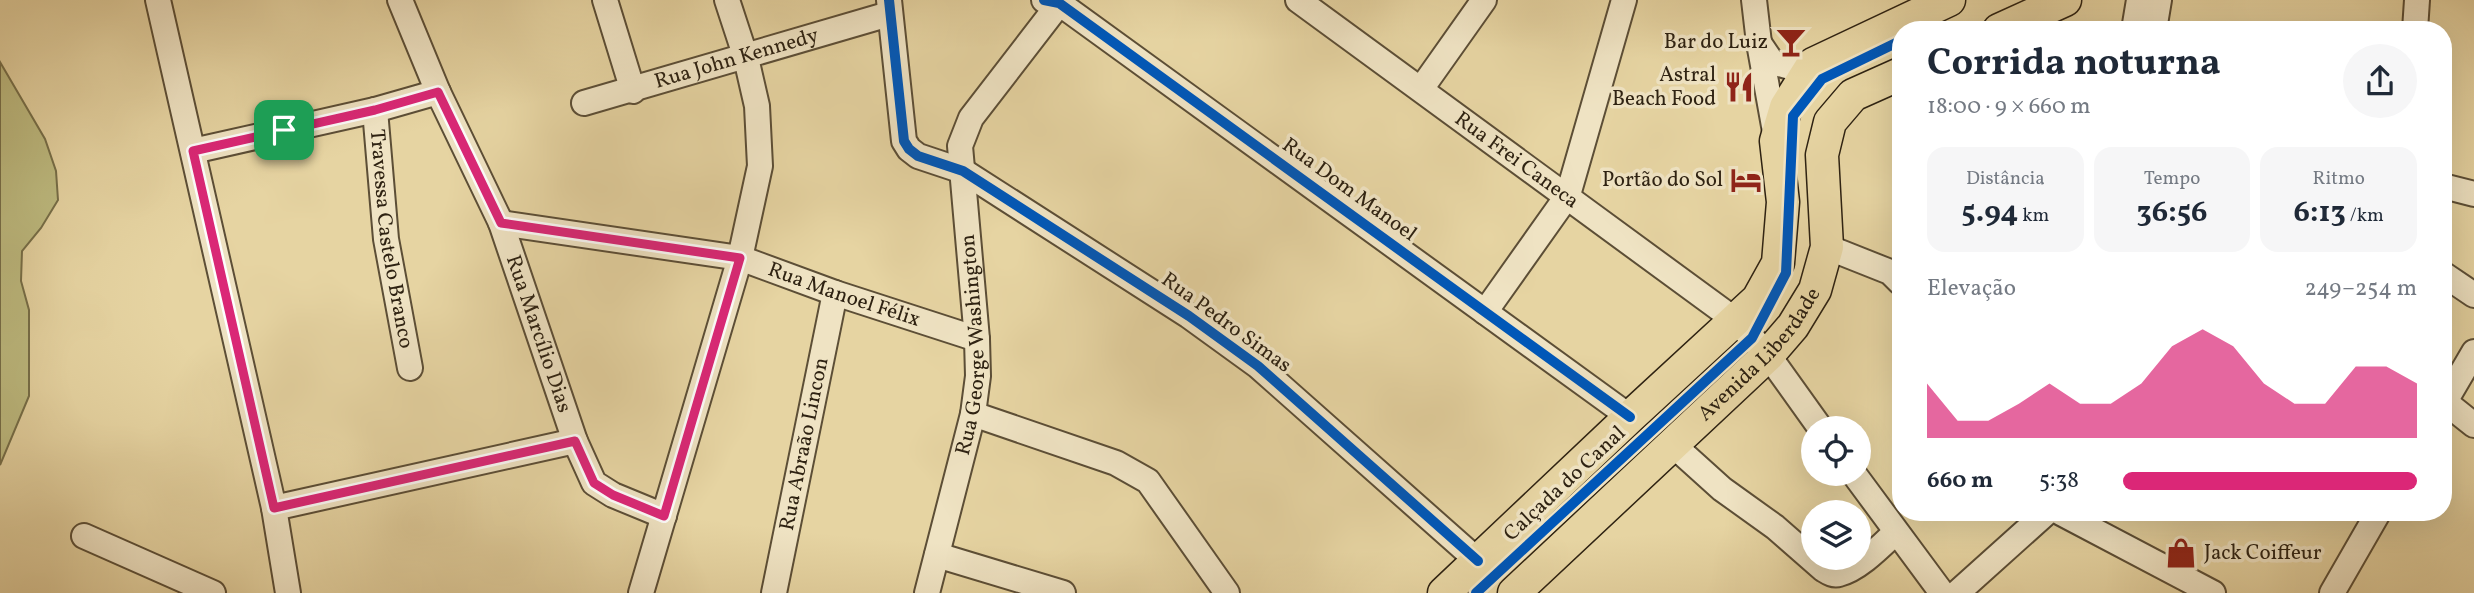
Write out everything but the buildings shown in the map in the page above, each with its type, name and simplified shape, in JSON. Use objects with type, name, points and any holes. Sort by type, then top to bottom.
[{"type":"main road","points":[[1904,21],[1948,0]]},
{"type":"main road","points":[[2019,21],[2065,0]]},
{"type":"main road","points":[[1813,64],[1892,27]]},
{"type":"main road","name":"Avenida Liberdade","points":[[1444,593],[1758,299],[1778,263],[1783,202],[1776,141],[1786,107],[1813,64]]},
{"type":"main road","name":"Avenida Liberdade","points":[[1526,590],[1671,443],[1768,355],[1793,326],[1815,290],[1827,247],[1822,155],[1830,122],[1853,94],[1892,77]]},
{"type":"street","points":[[159,0],[274,508],[288,593]]},
{"type":"street","name":"Rua Marcílio Dias","points":[[400,0],[438,92],[501,223],[575,441],[594,483],[613,495],[664,516]]},
{"type":"street","points":[[605,0],[633,90]]},
{"type":"street","points":[[641,593],[740,258],[760,166],[757,106],[746,58],[727,0]]},
{"type":"street","name":"Rua Frei Caneca","points":[[1298,0],[1568,195],[1735,320],[1768,355],[1811,416]]},
{"type":"street","points":[[1421,89],[1484,0]]},
{"type":"street","points":[[1485,312],[1568,195],[1624,0]]},
{"type":"street","points":[[1754,0],[1776,141]]},
{"type":"street","points":[[2136,21],[2139,0]]},
{"type":"street","points":[[2156,21],[2159,0]]},
{"type":"street","points":[[2416,21],[2417,0]]},
{"type":"street","name":"Rua George Washington","points":[[927,593],[973,414],[978,376],[978,339],[960,146],[971,118],[1055,1]]},
{"type":"street","name":"Rua Dom Manoel","points":[[1055,1],[1629,417]]},
{"type":"street","name":"Rua John Kennedy","points":[[584,103],[746,58],[889,7]]},
{"type":"street","name":"Rua Pedro Simas","points":[[889,7],[904,141],[909,149],[918,156],[963,171],[1188,316],[1258,366],[1478,561]]},
{"type":"street","points":[[1759,43],[1772,62],[1790,67],[1813,64]]},
{"type":"street","points":[[193,151],[375,110],[438,92]]},
{"type":"street","name":"Travessa Castelo Branco","points":[[375,110],[386,239],[410,368]]},
{"type":"street","points":[[2452,188],[2474,194]]},
{"type":"street","name":"Rua Manoel Félix","points":[[501,223],[740,258],[835,293],[978,339]]},
{"type":"street","points":[[1827,247],[1892,274]]},
{"type":"street","points":[[2452,280],[2474,295]]},
{"type":"street","name":"Rua Abraão Lincon","points":[[774,593],[835,293]]},
{"type":"street","points":[[2452,390],[2474,352]]},
{"type":"street","points":[[2452,410],[2474,425]]},
{"type":"street","points":[[973,414],[1116,463],[1148,481],[1227,593]]},
{"type":"street","points":[[274,508],[575,441]]},
{"type":"street","points":[[1671,443],[1722,489],[1775,527],[1831,574],[1838,575],[1865,560],[1896,533]]},
{"type":"street","points":[[1863,486],[1942,593]]},
{"type":"street","points":[[1957,593],[2037,521]]},
{"type":"street","points":[[2076,521],[2213,593]]},
{"type":"street","points":[[2332,593],[2373,521]]},
{"type":"street","points":[[84,536],[173,586],[213,593]]},
{"type":"street","points":[[937,555],[1063,593]]},
{"type":"shaded area","points":[[0,62],[45,139],[56,171],[58,200],[41,228],[22,251],[21,281],[29,310],[29,396],[0,465]]},
{"type":"cycle path","points":[[889,0],[904,141],[909,149],[918,156],[963,171],[1189,316],[1258,366],[1478,561]]},
{"type":"cycle path","name":"Calçada do Canal","points":[[1044,0],[1059,3],[1630,417]]},
{"type":"cycle path","name":"Calçada do Canal","points":[[1476,593],[1752,338],[1786,273],[1793,116],[1822,79],[1892,45]]},
{"type":"place","name":"Bar do Luiz","points":[[1791,42]]},
{"type":"place","name":"Astral Beach Food","points":[[1739,87]]},
{"type":"place","name":"Portão do Sol","points":[[1746,180]]},
{"type":"place","name":"Jack Coiffeur","points":[[2181,553]]},
{"type":"route","points":[[438,92],[501,223],[740,258],[664,516],[613,495],[594,483],[575,441],[274,508],[193,151],[284,130],[375,110],[438,92]]}]
